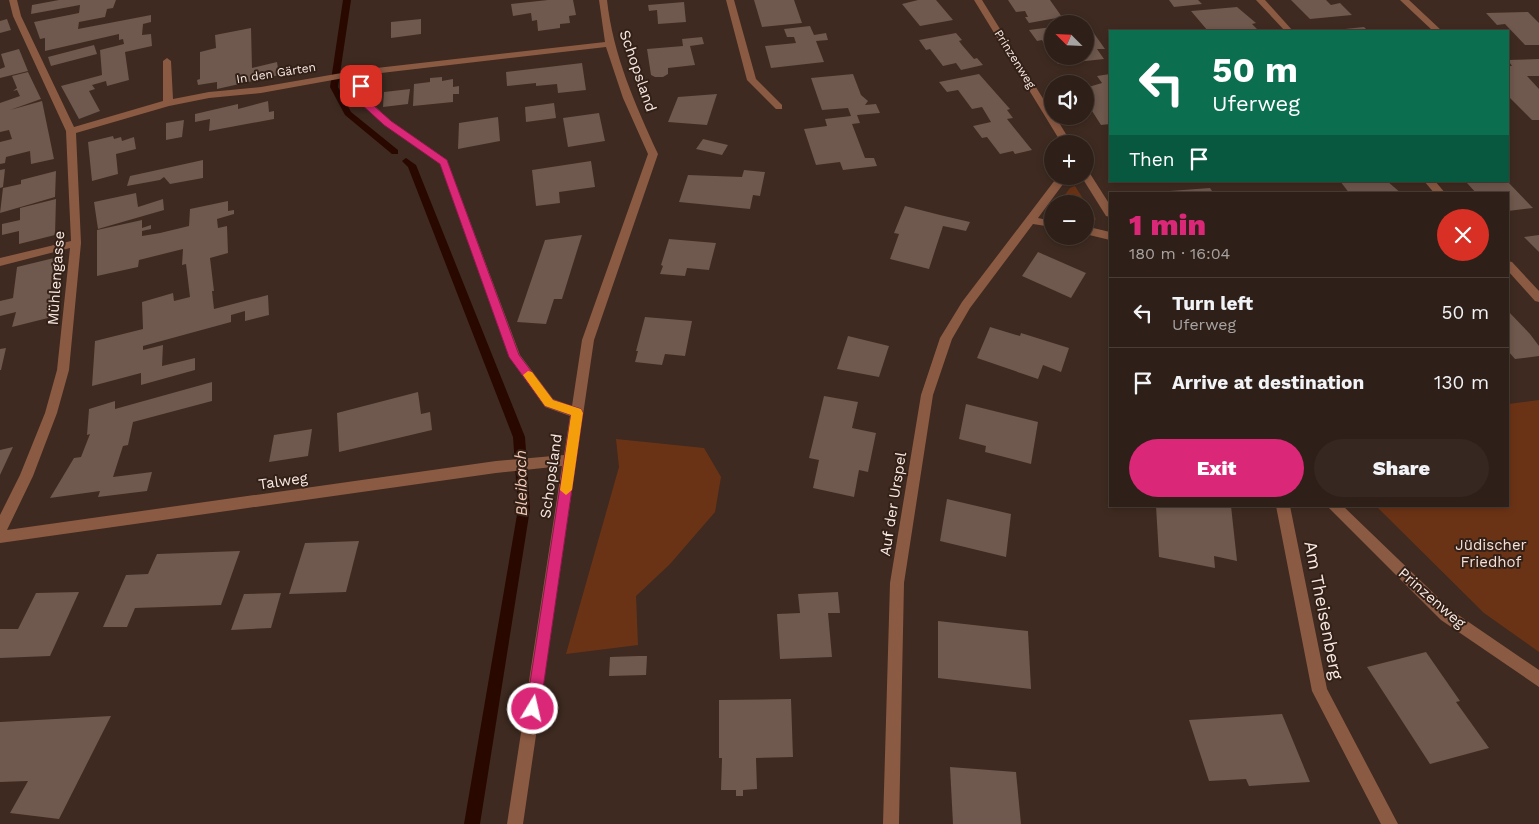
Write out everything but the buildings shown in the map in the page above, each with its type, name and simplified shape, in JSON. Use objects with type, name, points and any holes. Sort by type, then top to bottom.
[{"type":"street","name":"Mühlengasse","points":[[0,529],[26,476],[51,413],[60,379],[76,243],[71,131],[17,16],[12,0]]},
{"type":"street","name":"Schopsland","points":[[516,824],[588,340],[653,154],[625,91],[608,44],[603,0]]},
{"type":"street","points":[[730,0],[752,80],[779,107]]},
{"type":"street","name":"Prinzenweg","points":[[978,0],[1061,135]]},
{"type":"street","points":[[1260,0],[1288,30]]},
{"type":"street","points":[[1404,0],[1437,30]]},
{"type":"street","name":"In den Gärten","points":[[71,131],[168,104],[209,95],[261,90],[321,78],[359,73],[608,44]]},
{"type":"street","points":[[167,61],[168,104]]},
{"type":"street","points":[[359,73],[362,100],[388,123],[444,162],[515,357],[549,403],[577,413]]},
{"type":"street","points":[[1430,182],[1439,192]]},
{"type":"street","name":"Auf der Urspel","points":[[891,824],[897,583],[927,395],[946,338],[966,305],[1057,185]]},
{"type":"street","points":[[1092,185],[1109,211]]},
{"type":"street","points":[[1031,220],[1044,222]]},
{"type":"street","points":[[1094,232],[1109,236]]},
{"type":"street","points":[[0,262],[76,243]]},
{"type":"street","points":[[1509,266],[1539,298]]},
{"type":"street","name":"Talweg","points":[[0,537],[496,468],[570,460]]},
{"type":"street","name":"Am Theisenberg","points":[[1282,507],[1289,529],[1320,691],[1390,824]]},
{"type":"street","name":"Prinzenweg","points":[[1335,507],[1446,615],[1539,679]]},
{"type":"green space","points":[[1075,186],[1081,195],[1065,195],[1070,188]]},
{"type":"green space","name":"Jüdischer Friedhof","points":[[1539,400],[1539,652],[1484,613],[1377,507],[1509,507],[1509,404]]},
{"type":"green space","points":[[616,439],[704,448],[721,477],[715,512],[670,564],[636,596],[638,645],[566,654],[619,467]]},
{"type":"waterway","name":"Bleibach","points":[[347,0],[334,87],[348,113],[395,152]]},
{"type":"waterway","name":"Bleibach","points":[[406,161],[412,165],[519,437],[524,509],[472,824]]},
{"type":"slow traffic","points":[[528,375],[549,403],[577,413],[566,490]]},
{"type":"route","points":[[361,86],[362,100],[388,123],[444,162],[515,357],[549,403],[577,413],[533,709]]}]
